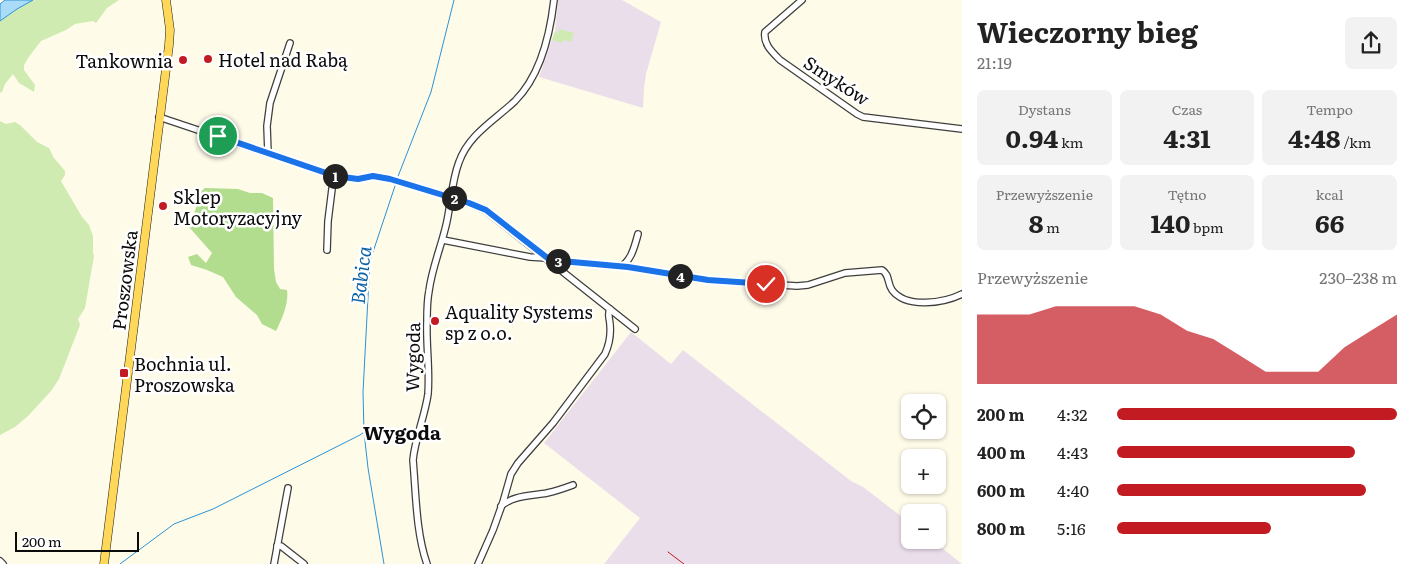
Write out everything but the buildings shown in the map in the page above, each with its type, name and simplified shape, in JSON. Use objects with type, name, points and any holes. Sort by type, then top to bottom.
[{"type":"main road","name":"Proszowska","points":[[104,564],[170,30],[166,0]]},
{"type":"street","name":"Wygoda","points":[[428,564],[423,553],[420,534],[413,460],[428,389],[427,323],[429,291],[443,240],[456,172],[464,149],[476,135],[525,90],[544,51],[550,30],[554,0]]},
{"type":"street","name":"Smyków","points":[[802,0],[774,22],[765,32],[764,36],[770,50],[780,60],[863,117],[962,129]]},
{"type":"street","points":[[268,153],[267,126],[270,103],[290,44]]},
{"type":"street","points":[[160,117],[335,176],[358,179],[373,176],[390,179],[486,210],[635,329]]},
{"type":"street","points":[[327,250],[328,221],[335,176]]},
{"type":"street","points":[[619,267],[626,262],[634,249],[638,234]]},
{"type":"street","points":[[443,240],[521,255],[708,280],[797,286],[845,273],[882,270],[887,274],[893,292],[910,300],[924,302],[942,301],[962,294]]},
{"type":"street","points":[[478,564],[502,506],[511,474],[518,463],[553,423],[605,354],[609,346],[610,326],[608,314],[610,309]]},
{"type":"street","points":[[502,506],[510,500],[520,497],[548,493],[573,485]]},
{"type":"street","points":[[274,564],[288,488]]},
{"type":"street","points":[[277,546],[281,546],[304,564]]},
{"type":"street","points":[[0,561],[3,564]]},
{"type":"shaded area","points":[[558,0],[622,0],[661,22],[646,74],[643,108],[539,77],[555,31]]},
{"type":"shaded area","points":[[631,332],[671,364],[683,350],[851,481],[863,487],[901,516],[901,549],[943,549],[962,564],[604,564],[640,518],[544,443]]},
{"type":"green space","points":[[33,0],[119,0],[107,8],[96,23],[93,21],[75,24],[41,41],[24,65],[24,70],[35,85],[34,92],[19,83],[13,74],[0,93],[0,21]]},
{"type":"green space","points":[[559,29],[574,33],[571,42],[564,40],[562,43],[552,40],[555,32],[558,33]]},
{"type":"green space","points":[[0,121],[6,124],[15,122],[37,142],[49,148],[54,158],[65,171],[61,181],[82,217],[89,225],[93,236],[94,256],[85,308],[78,319],[80,325],[59,379],[51,391],[28,416],[15,427],[0,435]]},
{"type":"green space","points":[[205,188],[238,189],[250,193],[262,193],[273,198],[274,269],[276,282],[280,289],[287,290],[287,300],[276,331],[262,324],[257,315],[236,297],[223,277],[191,265],[188,257],[197,254],[206,263],[212,253],[189,227],[196,208],[197,195]]},
{"type":"water","points":[[5,0],[33,0],[0,21],[0,4]]},
{"type":"waterway","name":"Babica","points":[[397,179],[431,92],[454,0]]},
{"type":"waterway","name":"Babica","points":[[384,564],[368,468],[364,432],[363,392],[371,258],[396,183]]},
{"type":"waterway","points":[[120,564],[174,524],[213,509],[364,432]]},
{"type":"railway","points":[[668,552],[684,564]]},
{"type":"place","name":"Hotel nad Rabą","points":[[208,59]]},
{"type":"place","name":"Tankownia","points":[[183,60]]},
{"type":"place","name":"Sklep Motoryzacyjny","points":[[163,206]]},
{"type":"place","name":"Aquality Systems sp z o.o.","points":[[435,321]]},
{"type":"place","name":"Bochnia ul. Proszowska","points":[[124,373]]},
{"type":"district","name":"Wygoda","points":[[402,432]]},
{"type":"route","points":[[218,136],[335,176],[358,179],[373,176],[390,179],[469,203],[486,210],[550,260],[628,267],[708,280],[766,284]]}]
